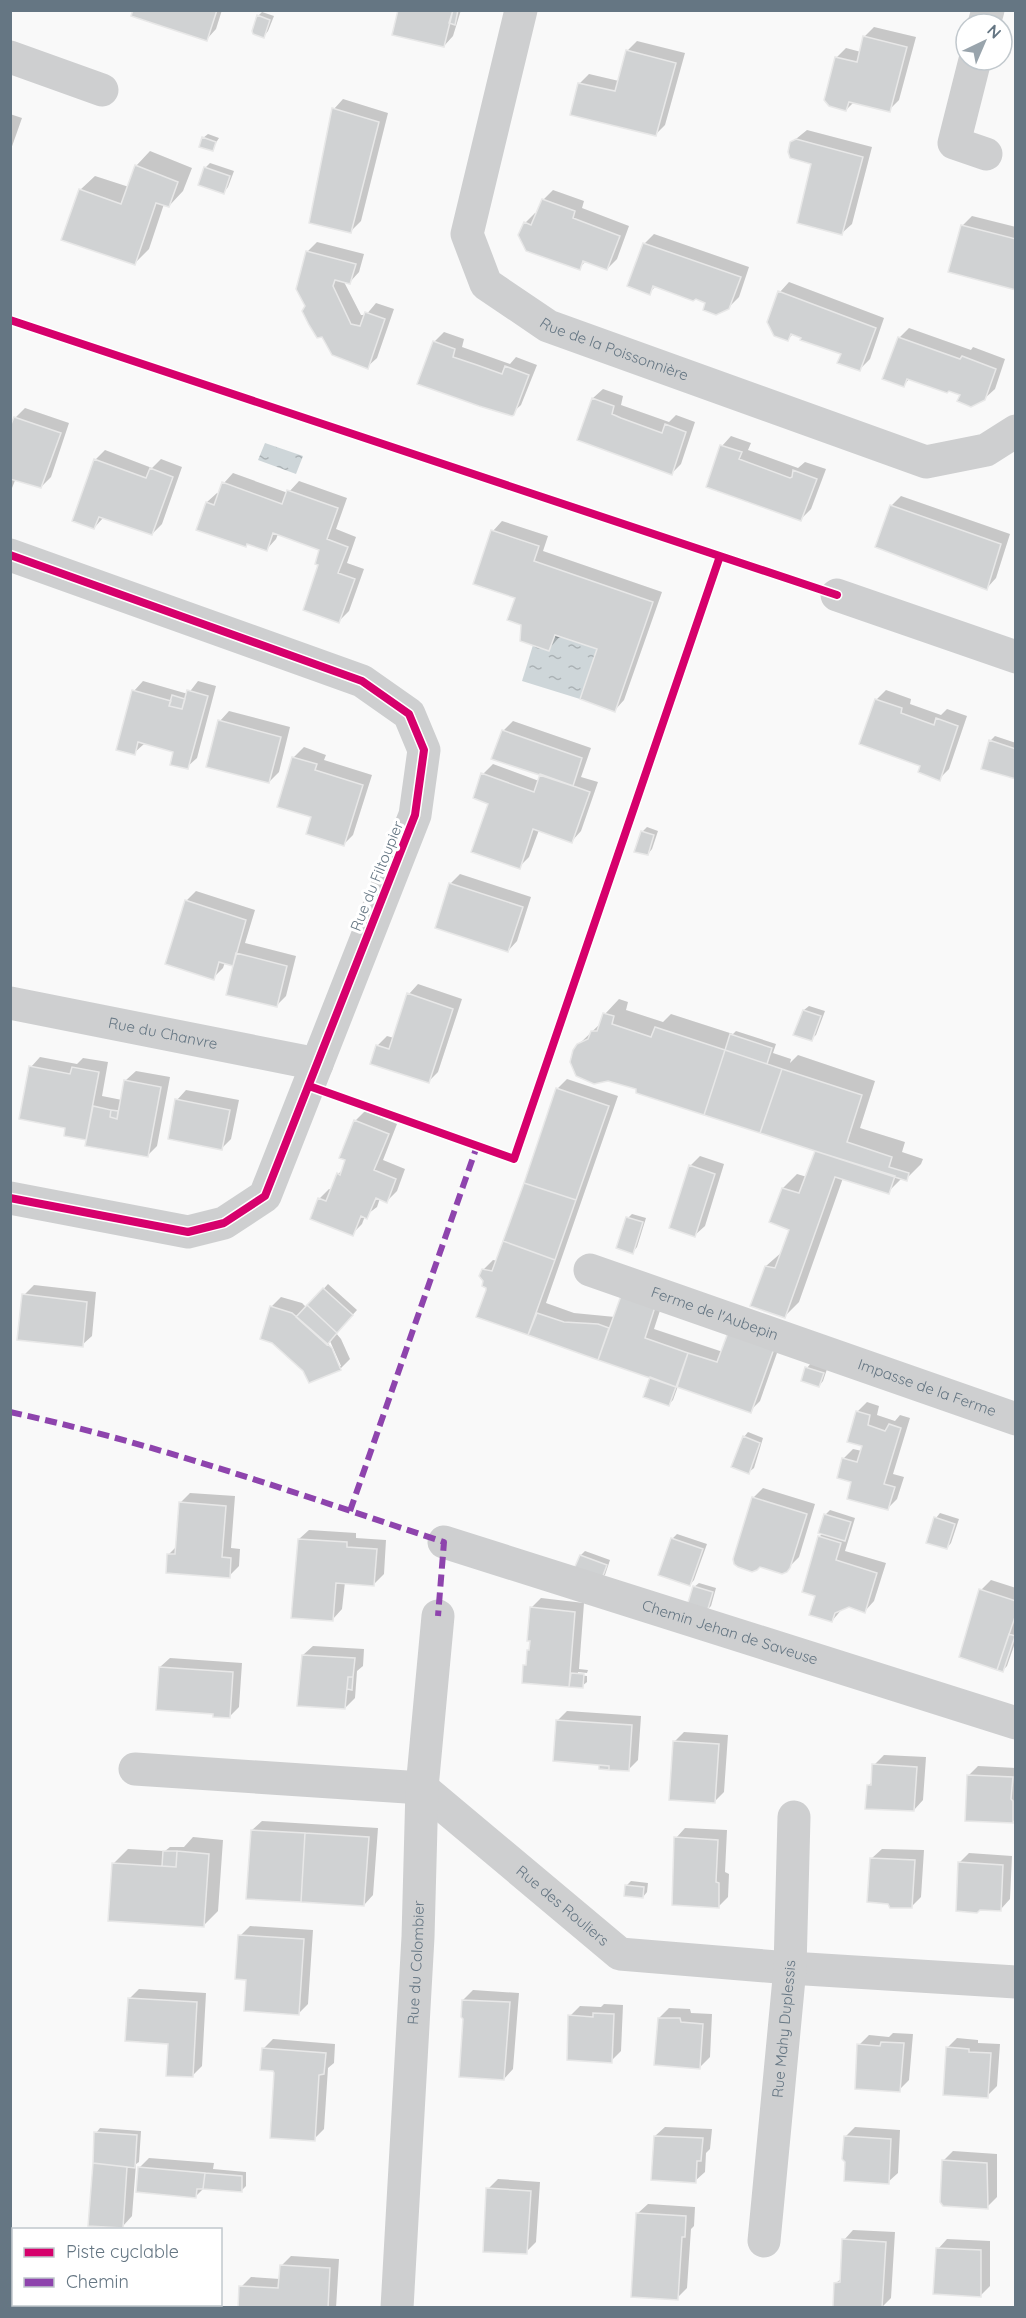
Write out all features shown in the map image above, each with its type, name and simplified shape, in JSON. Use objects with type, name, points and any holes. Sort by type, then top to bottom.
[{"type":"street","name":"Rue de la Poissonnière","points":[[521,10],[467,234],[486,284],[548,326],[926,462],[986,450],[1016,431]]},
{"type":"street","points":[[10,57],[102,90]]},
{"type":"street","points":[[972,72],[954,142],[986,154]]},
{"type":"street","name":"Rue du Filtoupier","points":[[10,555],[362,681],[409,714],[424,750],[416,815],[265,1196],[224,1223],[188,1232],[10,1198]]},
{"type":"street","points":[[837,595],[1016,657]]},
{"type":"street","name":"Rue du Chanvre","points":[[10,1003],[317,1064]]},
{"type":"street","name":"Ferme de l'Aubepin","points":[[590,1270],[839,1359]]},
{"type":"street","name":"Impasse de la Ferme","points":[[839,1359],[1016,1419]]},
{"type":"street","name":"Chemin Jehan de Saveuse","points":[[444,1542],[1016,1723]]},
{"type":"street","name":"Rue du Colombier","points":[[398,2307],[418,1937],[422,1788],[438,1616]]},
{"type":"street","points":[[135,1768],[422,1788]]},
{"type":"street","name":"Rue des Rouliers","points":[[422,1788],[620,1954],[790,1968],[1016,1982]]},
{"type":"street","name":"Rue Mahy Duplessis","points":[[764,2241],[790,1968],[794,1817]]},
{"type":"water","points":[[265,443],[303,456],[296,474],[258,460]]},
{"type":"water","points":[[555,635],[597,649],[580,699],[522,681],[533,645],[549,651]]},
{"type":"building","points":[[133,10],[217,10],[207,41],[131,16]]},
{"type":"building","points":[[398,10],[453,10],[444,47],[392,35]]},
{"type":"building","points":[[453,10],[458,10],[455,25],[449,23]]},
{"type":"building","points":[[257,15],[270,20],[264,38],[253,34],[252,31]]},
{"type":"building","points":[[863,36],[907,47],[890,112],[849,102],[846,111],[829,106],[824,100],[835,57],[857,62]]},
{"type":"building","points":[[626,50],[676,63],[656,136],[570,115],[578,83],[615,91]]},
{"type":"building","points":[[332,108],[379,122],[351,233],[309,223]]},
{"type":"building","points":[[202,137],[216,142],[213,151],[199,147]]},
{"type":"building","points":[[796,139],[863,157],[842,235],[797,223],[811,164],[790,158],[788,152],[790,142]]},
{"type":"building","points":[[135,165],[178,182],[169,207],[156,203],[135,265],[61,240],[79,189],[121,204]]},
{"type":"building","points":[[204,167],[230,176],[224,194],[198,185]]},
{"type":"building","points":[[542,199],[575,211],[573,218],[620,236],[607,270],[583,261],[580,270],[526,251],[518,235],[524,222],[531,225]]},
{"type":"building","points":[[961,225],[1016,239],[1016,290],[948,272]]},
{"type":"building","points":[[643,243],[741,277],[729,309],[716,315],[703,310],[705,303],[696,299],[693,301],[653,286],[650,295],[627,286]]},
{"type":"building","points":[[306,251],[356,264],[350,284],[335,280],[333,286],[351,324],[360,326],[365,312],[385,319],[368,369],[332,355],[322,337],[317,338],[309,325],[302,311],[305,306],[296,289]]},
{"type":"building","points":[[778,291],[876,328],[860,371],[837,363],[841,354],[800,340],[801,338],[791,334],[788,341],[774,336],[767,322]]},
{"type":"building","points":[[898,337],[960,359],[962,356],[996,369],[985,400],[971,407],[957,401],[960,395],[949,391],[947,393],[907,379],[904,387],[882,379]]},
{"type":"building","points":[[433,341],[455,349],[453,357],[502,374],[505,366],[529,375],[514,415],[479,406],[417,384]]},
{"type":"building","points":[[592,398],[614,406],[612,414],[662,433],[665,424],[686,432],[672,475],[577,440]]},
{"type":"building","points":[[14,417],[61,433],[41,488],[10,479],[10,427]]},
{"type":"building","points":[[720,445],[742,452],[739,459],[790,478],[793,470],[817,479],[801,521],[706,487]]},
{"type":"building","points":[[94,459],[146,478],[150,468],[173,477],[152,535],[99,517],[94,529],[72,521]]},
{"type":"building","points":[[222,482],[282,504],[287,490],[338,508],[327,539],[348,547],[338,573],[355,579],[339,623],[303,610],[318,565],[315,564],[319,550],[273,533],[267,551],[247,544],[246,547],[196,530],[206,502],[214,505]]},
{"type":"building","points":[[890,505],[1001,544],[987,590],[875,547]]},
{"type":"building","points":[[491,530],[539,546],[534,561],[653,602],[615,712],[580,699],[597,649],[555,635],[549,651],[520,641],[521,625],[507,620],[515,598],[473,584]]},
{"type":"building","points":[[132,690],[171,701],[169,706],[182,709],[187,690],[208,696],[188,769],[170,765],[173,752],[138,742],[135,755],[116,750]]},
{"type":"building","points":[[172,695],[185,699],[182,709],[169,706]]},
{"type":"building","points":[[875,699],[902,708],[901,713],[934,725],[936,718],[958,726],[940,781],[918,772],[920,766],[859,744]]},
{"type":"building","points":[[218,720],[281,737],[269,783],[206,767]]},
{"type":"building","points":[[502,730],[582,758],[573,786],[491,759]]},
{"type":"building","points":[[989,740],[1016,749],[1016,779],[981,769]]},
{"type":"building","points":[[292,757],[317,764],[315,770],[363,785],[344,846],[306,834],[311,817],[277,807]]},
{"type":"building","points":[[481,773],[534,792],[540,774],[590,792],[572,843],[533,829],[520,869],[471,852],[488,804],[473,798]]},
{"type":"building","points":[[641,831],[654,835],[648,855],[634,852]]},
{"type":"building","points":[[449,883],[523,907],[508,952],[435,928]]},
{"type":"building","points":[[185,900],[246,920],[233,966],[219,962],[214,980],[165,964]]},
{"type":"building","points":[[236,953],[287,966],[277,1007],[226,995]]},
{"type":"building","points":[[407,993],[453,1009],[429,1083],[370,1064],[376,1045],[389,1049]]},
{"type":"building","points":[[803,1010],[821,1016],[812,1041],[793,1035]]},
{"type":"building","points":[[603,1013],[614,1016],[612,1024],[651,1037],[655,1027],[725,1050],[704,1115],[636,1093],[636,1089],[608,1081],[594,1084],[576,1076],[570,1062],[573,1050],[577,1044],[588,1039],[591,1031],[597,1031]]},
{"type":"building","points":[[730,1034],[772,1048],[767,1064],[725,1050]]},
{"type":"building","points":[[725,1050],[782,1069],[760,1133],[704,1115]]},
{"type":"building","points":[[29,1066],[70,1074],[72,1067],[99,1072],[86,1140],[64,1136],[65,1128],[19,1119]]},
{"type":"building","points":[[782,1069],[862,1095],[847,1142],[892,1157],[889,1167],[909,1173],[907,1181],[760,1133]]},
{"type":"building","points":[[124,1080],[161,1087],[148,1157],[85,1146],[93,1106],[111,1110],[110,1117],[117,1119]]},
{"type":"building","points":[[556,1088],[609,1106],[576,1200],[524,1183]]},
{"type":"building","points":[[175,1099],[230,1110],[222,1150],[168,1139]]},
{"type":"building","points":[[111,1110],[118,1111],[117,1119],[110,1117]]},
{"type":"building","points":[[354,1120],[389,1134],[374,1170],[396,1179],[387,1203],[376,1198],[367,1219],[361,1216],[353,1236],[310,1219],[318,1198],[326,1201],[337,1173],[340,1175],[345,1160],[339,1158]]},
{"type":"building","points":[[815,1151],[895,1176],[889,1194],[835,1177],[785,1318],[750,1306],[765,1266],[775,1268],[789,1230],[769,1222],[782,1188],[799,1193]]},
{"type":"building","points":[[689,1165],[715,1174],[695,1237],[669,1228]]},
{"type":"building","points":[[524,1183],[576,1200],[555,1260],[503,1241]]},
{"type":"building","points":[[626,1217],[643,1222],[633,1254],[616,1248]]},
{"type":"building","points":[[503,1241],[555,1260],[528,1335],[476,1317],[486,1290],[479,1276],[482,1269],[492,1271]]},
{"type":"building","points":[[323,1288],[353,1315],[337,1333],[307,1305]]},
{"type":"building","points":[[622,1293],[656,1304],[645,1338],[688,1353],[676,1387],[598,1360]]},
{"type":"building","points":[[22,1294],[87,1302],[83,1347],[17,1340]]},
{"type":"building","points":[[307,1305],[337,1333],[327,1345],[296,1317]]},
{"type":"building","points":[[270,1306],[292,1313],[332,1348],[341,1370],[309,1383],[303,1371],[272,1343],[260,1339]]},
{"type":"building","points":[[537,1313],[564,1322],[598,1324],[609,1328],[598,1360],[528,1335]]},
{"type":"building","points":[[729,1330],[775,1346],[751,1413],[677,1387],[688,1353],[717,1362]]},
{"type":"building","points":[[805,1367],[824,1373],[819,1387],[801,1381]]},
{"type":"building","points":[[650,1377],[676,1387],[669,1406],[643,1397]]},
{"type":"building","points":[[856,1411],[870,1415],[868,1425],[885,1431],[889,1424],[901,1428],[884,1484],[895,1487],[888,1510],[847,1499],[851,1482],[837,1478],[842,1458],[857,1462],[862,1446],[847,1442]]},
{"type":"building","points":[[743,1436],[760,1443],[749,1474],[731,1467]]},
{"type":"building","points":[[752,1497],[807,1514],[787,1572],[782,1574],[760,1567],[752,1572],[734,1564],[733,1559]]},
{"type":"building","points":[[179,1502],[226,1506],[222,1557],[231,1558],[230,1578],[166,1573],[167,1554],[175,1554]]},
{"type":"building","points":[[824,1514],[851,1522],[845,1541],[818,1533]]},
{"type":"building","points":[[934,1517],[955,1524],[947,1549],[926,1543]]},
{"type":"building","points":[[818,1536],[841,1543],[836,1560],[877,1573],[865,1613],[849,1607],[835,1613],[832,1622],[809,1615],[815,1596],[802,1592]]},
{"type":"building","points":[[671,1538],[703,1549],[690,1586],[658,1575]]},
{"type":"building","points":[[298,1539],[347,1542],[347,1547],[377,1549],[374,1586],[336,1583],[333,1621],[291,1618]]},
{"type":"building","points":[[580,1555],[607,1565],[601,1581],[573,1571]]},
{"type":"building","points":[[693,1586],[713,1592],[707,1612],[687,1606]]},
{"type":"building","points":[[979,1589],[1016,1601],[1016,1614],[997,1670],[959,1657]]},
{"type":"building","points":[[530,1607],[575,1612],[569,1687],[522,1683],[523,1665],[526,1665],[530,1641],[527,1641]]},
{"type":"building","points":[[1009,1634],[1015,1636],[1003,1672],[997,1670]]},
{"type":"building","points":[[302,1655],[355,1658],[353,1677],[348,1677],[345,1709],[297,1706]]},
{"type":"building","points":[[159,1667],[233,1672],[230,1718],[213,1717],[213,1714],[156,1710]]},
{"type":"building","points":[[571,1673],[584,1674],[583,1688],[569,1687]]},
{"type":"building","points":[[348,1677],[353,1677],[352,1690],[347,1689]]},
{"type":"building","points":[[556,1720],[632,1725],[629,1771],[609,1770],[609,1766],[553,1761]]},
{"type":"building","points":[[673,1741],[719,1744],[715,1803],[669,1800]]},
{"type":"building","points":[[872,1764],[917,1767],[914,1811],[865,1809],[867,1785],[871,1785]]},
{"type":"building","points":[[599,1765],[609,1766],[609,1770],[599,1769]]},
{"type":"building","points":[[967,1775],[1013,1777],[1011,1799],[1013,1801],[1013,1823],[965,1821]]},
{"type":"building","points":[[251,1830],[305,1833],[301,1902],[246,1899]]},
{"type":"building","points":[[305,1833],[369,1837],[364,1906],[301,1902]]},
{"type":"building","points":[[674,1837],[718,1840],[716,1882],[719,1883],[719,1908],[672,1905]]},
{"type":"building","points":[[163,1851],[177,1851],[176,1867],[162,1866]]},
{"type":"building","points":[[177,1851],[209,1854],[204,1927],[108,1921],[112,1863],[176,1867]]},
{"type":"building","points":[[870,1858],[915,1860],[912,1908],[890,1908],[888,1904],[867,1902]]},
{"type":"building","points":[[958,1862],[1003,1865],[1001,1911],[980,1910],[977,1913],[956,1911]]},
{"type":"building","points":[[625,1885],[644,1887],[643,1898],[624,1896]]},
{"type":"building","points":[[238,1935],[304,1939],[299,2015],[244,2011],[246,1980],[235,1979]]},
{"type":"building","points":[[128,1998],[197,2002],[193,2077],[166,2076],[168,2044],[125,2041]]},
{"type":"building","points":[[462,2000],[510,2002],[504,2080],[459,2077]]},
{"type":"building","points":[[593,2013],[614,2014],[612,2063],[567,2060],[568,2015],[593,2017]]},
{"type":"building","points":[[658,2018],[680,2018],[681,2022],[703,2024],[700,2069],[654,2065]]},
{"type":"building","points":[[881,2042],[904,2043],[900,2092],[855,2089],[857,2044],[880,2046]]},
{"type":"building","points":[[946,2047],[969,2049],[969,2052],[991,2053],[988,2098],[943,2095]]},
{"type":"building","points":[[262,2048],[326,2053],[324,2074],[319,2075],[315,2141],[270,2138],[274,2073],[260,2070]]},
{"type":"building","points":[[94,2132],[137,2135],[135,2168],[93,2163]]},
{"type":"building","points":[[654,2136],[703,2138],[701,2161],[697,2161],[696,2183],[651,2180]]},
{"type":"building","points":[[844,2136],[891,2139],[889,2184],[844,2181],[845,2162],[842,2159]]},
{"type":"building","points":[[942,2160],[987,2163],[988,2209],[943,2206],[940,2202]]},
{"type":"building","points":[[93,2163],[127,2167],[123,2228],[88,2226]]},
{"type":"building","points":[[138,2167],[205,2173],[203,2189],[197,2189],[196,2198],[136,2192]]},
{"type":"building","points":[[205,2173],[242,2176],[242,2192],[203,2189]]},
{"type":"building","points":[[486,2188],[531,2191],[527,2254],[483,2252]]},
{"type":"building","points":[[636,2213],[686,2216],[685,2237],[682,2237],[678,2300],[631,2297]]},
{"type":"building","points":[[842,2239],[886,2242],[882,2308],[833,2307],[834,2283],[840,2282]]},
{"type":"building","points":[[936,2248],[981,2250],[981,2297],[933,2294]]},
{"type":"building","points":[[280,2265],[330,2268],[328,2308],[238,2308],[239,2286],[278,2288]]},
{"type":"marked path","points":[[350,1511],[477,1146]]},
{"type":"marked path","points":[[10,1412],[175,1455],[444,1542],[438,1616]]},
{"type":"cycle path","points":[[10,320],[837,595]]},
{"type":"cycle path","points":[[10,555],[362,681],[409,714],[424,750],[415,815],[265,1196],[224,1223],[188,1232],[10,1198]]},
{"type":"cycle path","points":[[309,1086],[514,1159],[720,556]]}]
